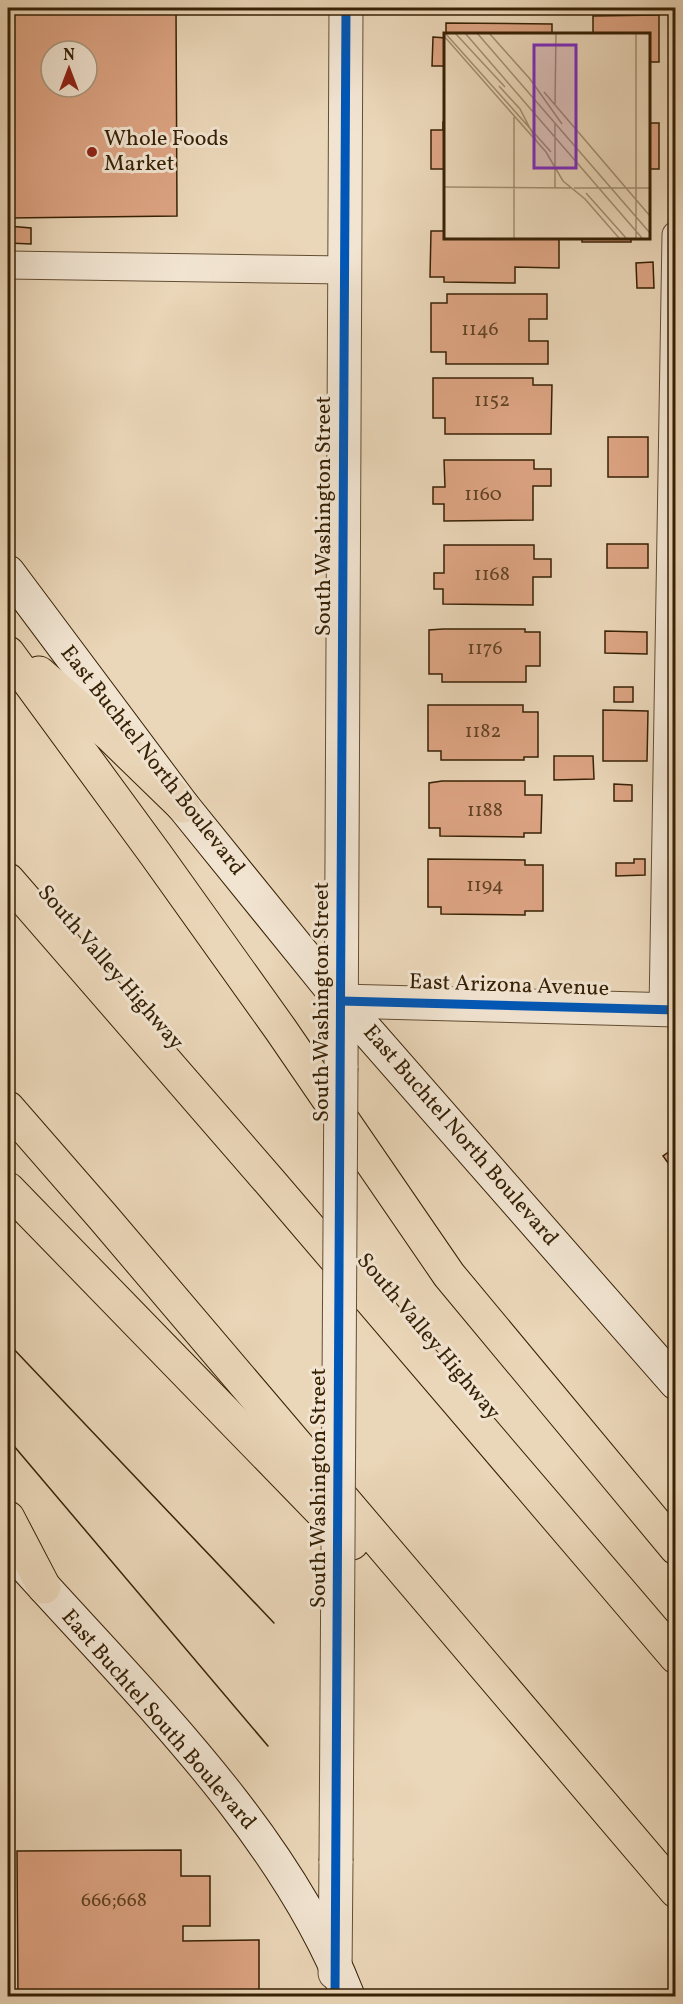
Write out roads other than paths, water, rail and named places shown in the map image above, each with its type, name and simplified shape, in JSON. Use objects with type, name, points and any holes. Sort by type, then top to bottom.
[{"type":"highway","points":[[8,647],[110,735],[183,806]]},
{"type":"highway","points":[[8,653],[282,1030],[449,1275],[675,1548]]},
{"type":"highway","name":"South Valley Highway","points":[[8,880],[271,1183],[675,1657]]},
{"type":"highway","points":[[8,1108],[675,1891]]},
{"type":"highway","points":[[8,1189],[552,1748]]},
{"type":"highway","points":[[8,1518],[44,1587]]},
{"type":"street","name":"South Washington Street","points":[[334,1996],[346,8]]},
{"type":"street","name":"East Buchtel North Boulevard","points":[[8,572],[183,806],[341,1001],[675,1383]]},
{"type":"street","name":"East Arizona Avenue","points":[[341,1001],[669,1010]]},
{"type":"street","name":"East Buchtel South Boulevard","points":[[8,1546],[184,1742],[244,1818],[281,1867],[335,1962],[348,1996]]},
{"type":"lane","points":[[669,1010],[675,235]]},
{"type":"lane","points":[[8,265],[345,270]]},
{"type":"tram line","points":[[8,1343],[274,1623]]},
{"type":"tram line","points":[[8,1439],[268,1746]]},
{"type":"place","name":"Whole Foods Market","points":[[92,152]]}]
